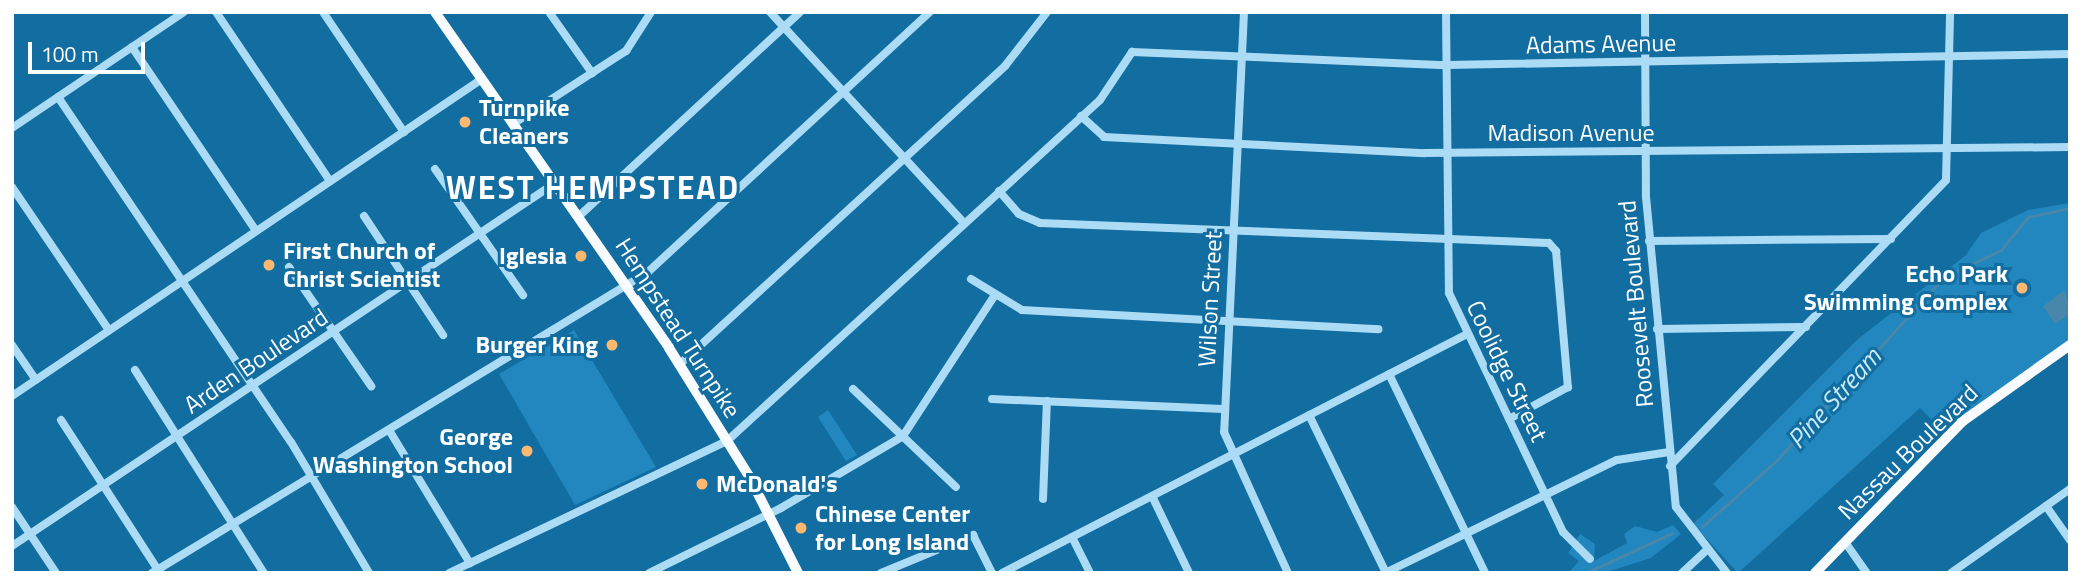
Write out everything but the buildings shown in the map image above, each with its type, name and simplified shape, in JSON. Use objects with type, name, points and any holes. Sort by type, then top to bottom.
[{"type":"main road","name":"Hempstead Turnpike","points":[[435,12],[680,364],[769,515],[798,573]]},
{"type":"main road","name":"Nassau Boulevard","points":[[1815,573],[1963,421],[2070,345]]},
{"type":"street","points":[[12,128],[132,47],[174,15],[184,12]]},
{"type":"street","points":[[216,12],[330,181]]},
{"type":"street","points":[[323,12],[404,132]]},
{"type":"street","points":[[549,12],[592,73]]},
{"type":"street","points":[[513,124],[632,45],[651,12]]},
{"type":"street","points":[[770,12],[964,223]]},
{"type":"street","points":[[578,216],[800,12]]},
{"type":"street","points":[[61,420],[157,572],[626,285],[930,12]]},
{"type":"street","points":[[680,364],[1019,52],[1047,12]]},
{"type":"street","name":"Wilson Street","points":[[1244,12],[1223,409],[1231,456],[1287,573]]},
{"type":"street","name":"Coolidge Street","points":[[1446,12],[1449,293],[1570,543],[1590,559]]},
{"type":"street","name":"Roosevelt Boulevard","points":[[1644,12],[1649,241],[1670,466],[1678,516],[1727,573]]},
{"type":"street","points":[[1670,466],[1947,180],[1951,149],[1950,12]]},
{"type":"street","points":[[132,47],[256,231]]},
{"type":"street","name":"Adams Avenue","points":[[1081,116],[1112,87],[1132,52],[1446,65],[1950,60],[2070,54]]},
{"type":"street","points":[[12,396],[482,79]]},
{"type":"street","points":[[58,97],[253,386],[369,573]]},
{"type":"street","points":[[449,573],[727,441],[1081,116]]},
{"type":"street","name":"Madison Avenue","points":[[1081,116],[1104,136],[1447,153],[2070,147]]},
{"type":"street","points":[[435,169],[523,295]]},
{"type":"street","name":"Arden Boulevard","points":[[12,546],[555,183]]},
{"type":"street","points":[[12,187],[109,330]]},
{"type":"street","points":[[999,191],[1019,214],[1040,223],[1554,246],[1568,387],[1509,418]]},
{"type":"street","points":[[364,216],[443,335]]},
{"type":"street","points":[[1649,241],[1891,239]]},
{"type":"street","points":[[289,267],[370,386]]},
{"type":"street","points":[[971,279],[1022,310],[1378,329]]},
{"type":"street","points":[[649,573],[769,515],[903,436],[995,295]]},
{"type":"street","points":[[1657,329],[1806,327]]},
{"type":"street","points":[[1002,573],[1467,334]]},
{"type":"street","points":[[12,345],[36,380]]},
{"type":"street","points":[[135,370],[264,573]]},
{"type":"street","points":[[1389,374],[1485,573]]},
{"type":"street","points":[[853,389],[956,487]]},
{"type":"street","points":[[992,398],[1223,409]]},
{"type":"street","points":[[1042,499],[1047,401]]},
{"type":"street","points":[[1309,415],[1386,573],[1617,460],[1669,452]]},
{"type":"street","points":[[389,430],[470,563]]},
{"type":"street","points":[[1951,573],[2070,489]]},
{"type":"street","points":[[1152,496],[1189,573]]},
{"type":"street","points":[[2046,506],[2070,540]]},
{"type":"street","points":[[12,507],[56,573]]},
{"type":"street","points":[[881,573],[973,535],[992,573]]},
{"type":"street","points":[[1072,537],[1090,573]]},
{"type":"street","points":[[1845,542],[1867,573]]},
{"type":"street","points":[[1682,573],[1707,550]]},
{"type":"shaded area","points":[[2070,203],[2070,345],[1948,436],[1920,408],[1738,573],[1693,524],[1724,495],[1713,484],[1858,339],[1966,255],[1981,233],[2028,210]]},
{"type":"shaded area","points":[[2065,290],[2070,314],[2055,324],[2043,306]]},
{"type":"shaded area","points":[[574,330],[656,467],[575,505],[499,374]]},
{"type":"shaded area","points":[[828,410],[857,455],[846,461],[818,417]]},
{"type":"shaded area","points":[[1673,525],[1681,534],[1651,558],[1610,571],[1568,573],[1579,561],[1568,553],[1580,534],[1595,544],[1594,561],[1627,543],[1624,534],[1635,526],[1657,532]]},
{"type":"waterway","name":"Pine Stream","points":[[1702,527],[1777,460],[1943,278],[2001,250],[2028,217],[2070,208]]},
{"type":"waterway","name":"Pine Stream","points":[[1586,573],[1672,533]]},
{"type":"place","name":"Turnpike Cleaners","points":[[465,122]]},
{"type":"place","name":"Iglesia","points":[[581,256]]},
{"type":"place","name":"First Church of Christ Scientist","points":[[269,265]]},
{"type":"place","name":"Echo Park Swimming Complex","points":[[2022,288]]},
{"type":"place","name":"Burger King","points":[[612,345]]},
{"type":"place","name":"George Washington School","points":[[527,451]]},
{"type":"place","name":"McDonald's","points":[[702,484]]},
{"type":"place","name":"Chinese Center for Long Island","points":[[801,528]]},
{"type":"district","name":"WEST HEMPSTEAD","points":[[593,187]]}]
